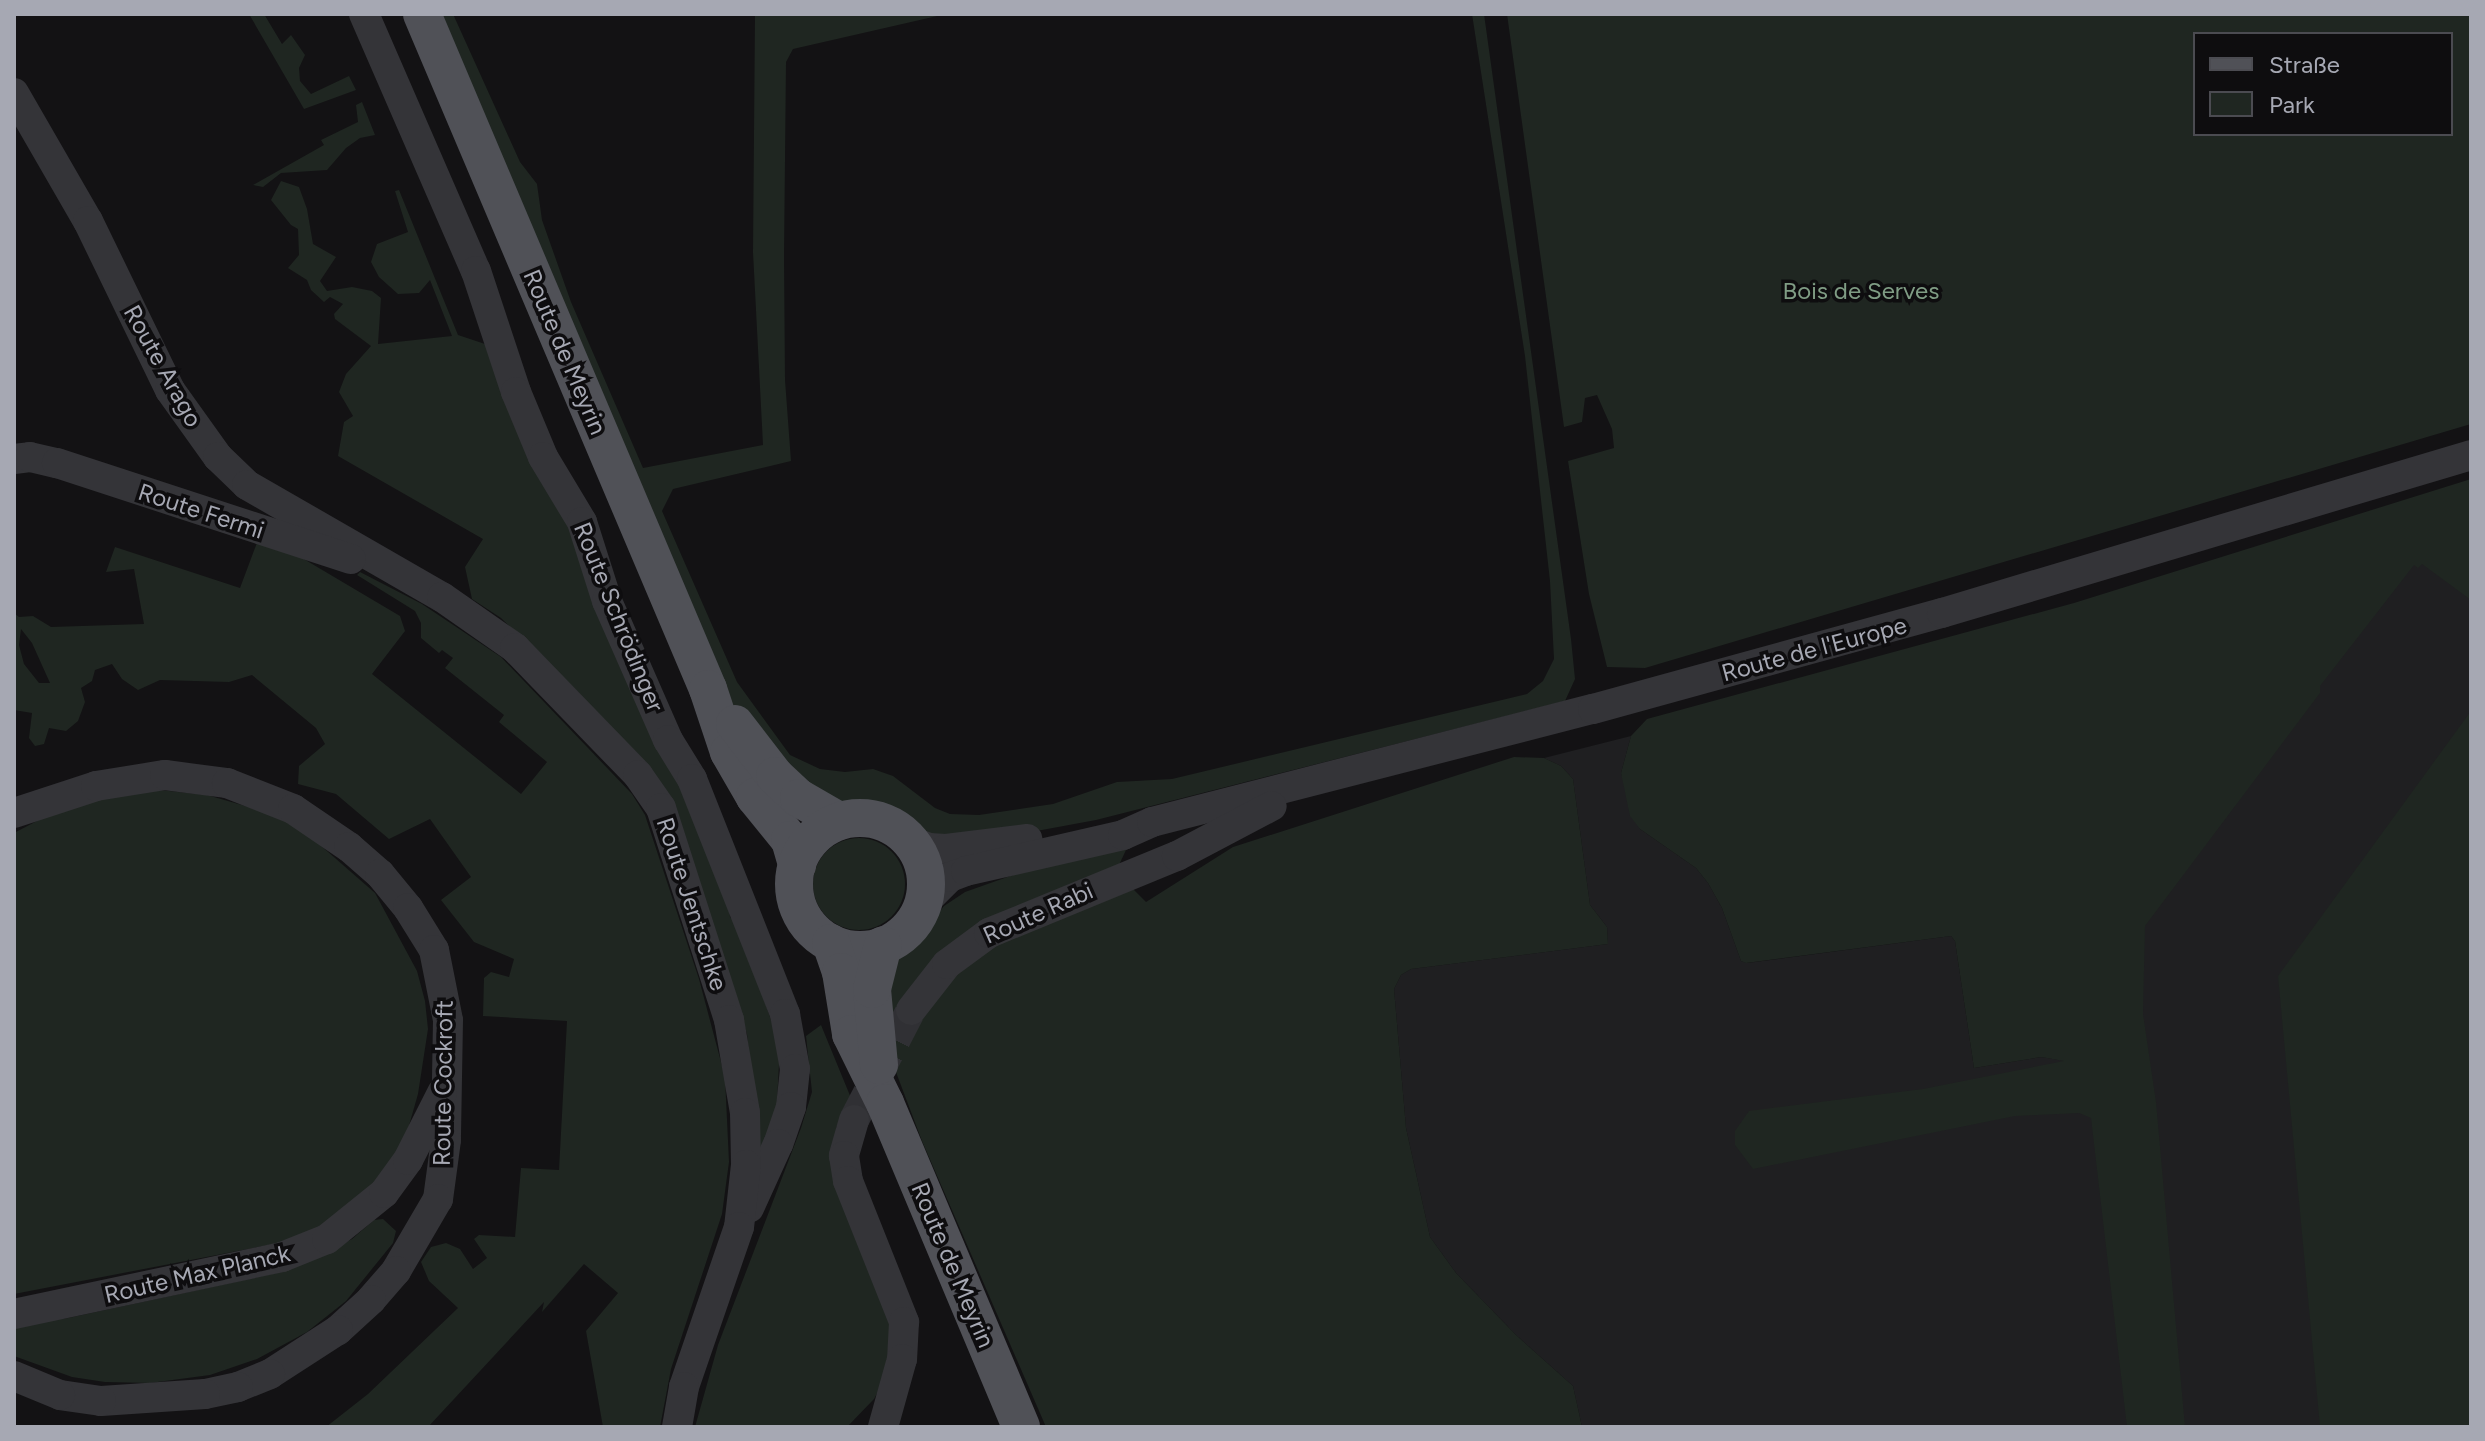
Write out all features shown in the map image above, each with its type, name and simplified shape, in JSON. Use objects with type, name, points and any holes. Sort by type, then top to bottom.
[{"type":"main road","name":"Route de Meyrin","points":[[422,14],[708,689],[729,752],[755,797],[790,840],[797,865]]},
{"type":"main road","name":"Route de Meyrin","points":[[708,689],[775,776],[799,798],[839,821]]},
{"type":"main road","points":[[872,819],[893,827],[910,841],[924,871],[922,905],[903,933],[883,945],[860,949],[831,943],[814,931],[798,905],[794,885],[797,865],[812,839],[839,821],[872,819]]},
{"type":"main road","name":"Route de Meyrin","points":[[831,943],[841,972],[851,1034],[870,1112],[1021,1427]]},
{"type":"main road","name":"Route de Meyrin","points":[[870,1112],[872,989],[883,945]]},
{"type":"street","name":"Route Schrödinger","points":[[364,14],[476,271],[516,392],[543,457],[582,522],[607,601],[668,740],[692,779],[785,1014],[795,1069],[791,1107],[764,1179],[739,1227]]},
{"type":"street","name":"Route Arago","points":[[14,93],[88,221],[170,390],[200,434],[247,485],[388,568]]},
{"type":"street","name":"Route de l'Europe","points":[[910,841],[929,848],[946,849],[1152,822],[1927,618],[2471,455]]},
{"type":"street","name":"Route Fermi","points":[[14,459],[30,457],[57,463],[314,549],[388,568]]},
{"type":"street","name":"Route Jentschke","points":[[388,568],[442,597],[515,648],[638,775],[661,808],[708,946],[739,1069],[746,1165],[739,1227],[721,1288],[694,1357],[677,1427]]},
{"type":"street","name":"Route Rabi","points":[[911,1010],[936,975],[974,941],[1144,866],[1177,856],[1242,819],[1350,771]]},
{"type":"street","name":"Route Cockroft","points":[[14,813],[96,786],[165,775],[227,783],[293,809],[318,824],[380,874],[408,908],[434,950],[448,1020],[446,1140],[438,1199],[396,1271],[371,1300],[305,1355],[238,1387],[127,1401],[60,1395],[14,1376]]},
{"type":"street","name":"Route de l'Europe","points":[[922,905],[950,877],[966,871],[1123,835],[1152,822]]},
{"type":"street","points":[[1144,866],[1157,848],[1152,822]]},
{"type":"street","name":"Route Max Planck","points":[[24,1313],[272,1259],[327,1239],[384,1193],[408,1160],[445,1087]]},
{"type":"street","points":[[870,1112],[846,1145],[845,1166],[904,1322],[898,1379],[883,1427]]},
{"type":"street","points":[[863,1427],[898,1379]]},
{"type":"shaded area","points":[[2424,560],[2471,593],[2471,721],[2323,1427],[1582,1427],[1573,1386],[1516,1335],[1456,1273],[1430,1237],[1406,1128],[1394,989],[1401,975],[1411,969],[1608,944],[1607,927],[1590,905],[1573,779],[1561,766],[1544,758],[1631,736],[1621,773],[1640,829],[1696,868],[1708,883],[1722,908],[1741,961],[1747,963],[1951,936],[1955,941],[1974,1068],[2041,1057],[2086,1064],[2137,922],[2171,651]]},
{"type":"green space","points":[[249,14],[264,14],[282,44],[291,35],[305,55],[299,68],[300,81],[311,94],[349,76],[356,90],[304,109]]},
{"type":"green space","points":[[438,14],[453,14],[520,162],[537,184],[542,220],[571,302],[643,468],[763,445],[753,252],[755,14],[946,14],[793,49],[786,62],[784,257],[785,380],[791,461],[673,489],[662,511],[737,682],[790,755],[820,769],[845,772],[873,769],[893,776],[935,808],[950,814],[979,815],[1053,804],[1117,782],[1172,779],[1527,694],[1543,681],[1554,659],[1550,581],[1525,356],[1472,14],[1484,14],[1571,639],[1575,679],[1565,701],[1096,820],[1031,832],[946,840],[923,831],[902,813],[878,803],[831,802],[742,721],[726,694]]},
{"type":"green space","name":"Bois de Serves","points":[[1507,14],[2471,14],[2471,424],[1645,668],[1607,667],[1589,594],[1568,461],[1614,448],[1612,429],[1597,395],[1585,398],[1582,422],[1564,427]]},
{"type":"green space","points":[[362,102],[375,135],[360,138],[346,148],[327,170],[281,173],[263,187],[253,185],[324,145],[321,140],[358,122],[356,105]]},
{"type":"green space","points":[[281,181],[299,187],[307,209],[313,244],[336,257],[320,281],[327,291],[352,287],[372,291],[381,298],[378,344],[452,336],[430,280],[419,293],[398,294],[379,277],[371,262],[377,244],[408,232],[395,191],[399,190],[458,335],[488,345],[728,891],[730,917],[739,927],[780,1046],[776,1120],[760,1155],[747,1034],[692,858],[580,694],[501,618],[472,599],[465,567],[483,539],[338,456],[344,422],[353,416],[339,392],[346,374],[371,346],[335,319],[334,314],[343,304],[330,297],[324,302],[311,290],[307,280],[288,268],[299,255],[298,229],[271,200]]},
{"type":"green space","points":[[2471,479],[2471,600],[2422,564],[2418,568],[2414,565],[2320,686],[2320,693],[2145,926],[2143,1014],[2156,1102],[2185,1427],[2127,1427],[2091,1118],[2079,1113],[2015,1116],[1753,1169],[1735,1145],[1735,1131],[1749,1111],[1923,1089],[2064,1061],[2041,1057],[1974,1068],[1955,941],[1951,936],[1746,963],[1741,961],[1722,908],[1708,883],[1696,868],[1640,829],[1630,816],[1621,773],[1631,736],[1647,719],[2074,603]]},
{"type":"green space","points":[[258,540],[297,555],[400,616],[405,631],[372,674],[521,794],[547,762],[499,722],[504,715],[445,668],[453,658],[442,650],[439,653],[421,638],[421,623],[415,611],[357,575],[360,572],[422,604],[501,657],[632,794],[645,815],[699,979],[725,1077],[729,1162],[722,1214],[671,1369],[660,1427],[603,1427],[586,1331],[618,1293],[584,1264],[542,1312],[544,1302],[428,1427],[326,1427],[368,1394],[458,1308],[429,1281],[421,1262],[431,1247],[446,1243],[460,1249],[473,1269],[487,1258],[474,1239],[479,1235],[515,1237],[521,1168],[559,1170],[567,1021],[483,1016],[484,978],[491,972],[509,977],[514,959],[474,942],[441,900],[471,877],[430,819],[389,839],[336,794],[298,784],[299,766],[325,744],[316,728],[252,675],[229,682],[160,680],[138,690],[122,679],[112,664],[95,670],[92,681],[81,688],[85,702],[78,721],[66,731],[49,728],[44,744],[35,746],[29,738],[32,713],[14,710],[14,613],[19,617],[33,616],[51,627],[144,624],[134,569],[106,572],[115,547],[240,588]],"holes":[[[21,629],[32,643],[50,683],[39,683],[24,664],[19,645]]]},
{"type":"green space","points":[[2471,711],[2471,1427],[2320,1427],[2278,976]]},
{"type":"green space","points":[[1514,757],[1544,758],[1561,766],[1573,779],[1590,905],[1607,927],[1608,944],[1411,969],[1401,975],[1394,989],[1406,1128],[1430,1237],[1456,1273],[1516,1335],[1573,1386],[1582,1427],[1046,1427],[922,1141],[891,1059],[886,1035],[893,958],[916,941],[944,906],[965,892],[1024,871],[1123,847],[1126,850],[1119,865],[993,918],[942,988],[989,947],[1130,886],[1146,902],[1233,847]]},
{"type":"green space","points":[[150,789],[207,795],[263,811],[303,830],[375,893],[417,971],[425,1001],[428,1029],[418,1094],[404,1143],[375,1187],[323,1225],[284,1242],[14,1294],[14,833],[54,812],[104,796]]},
{"type":"green space","points":[[859,838],[877,842],[891,852],[901,866],[905,884],[901,902],[891,916],[877,926],[859,930],[841,926],[827,916],[817,902],[813,884],[817,866],[827,852],[841,842]]},
{"type":"green space","points":[[821,1025],[851,1098],[836,1128],[892,1333],[882,1384],[874,1399],[847,1427],[695,1427],[718,1345],[801,1128],[812,1092],[806,1036]]},
{"type":"green space","points":[[383,1219],[396,1231],[393,1243],[346,1301],[307,1332],[257,1359],[210,1375],[150,1383],[105,1382],[72,1377],[14,1356],[14,1325],[68,1318],[281,1272],[315,1259],[352,1239],[374,1220]]},
{"type":"tunnel","points":[[854,1120],[911,1010]]}]
